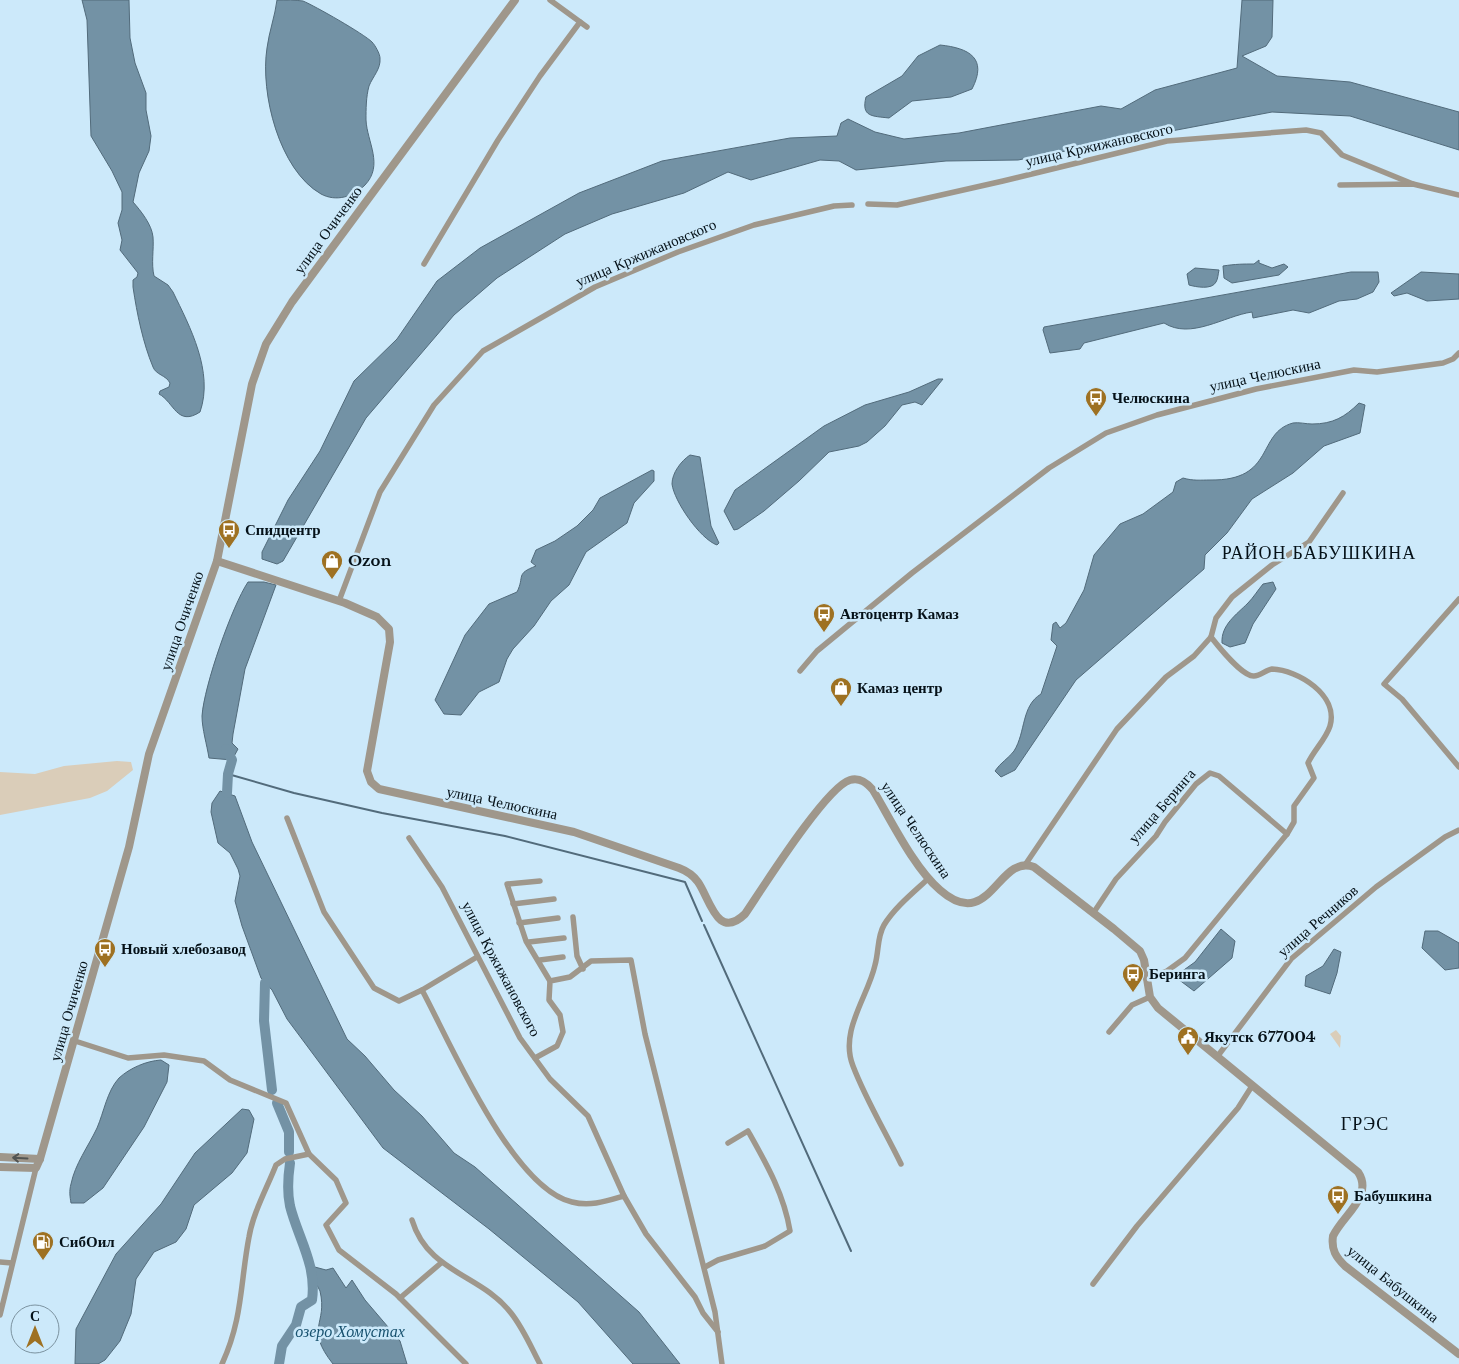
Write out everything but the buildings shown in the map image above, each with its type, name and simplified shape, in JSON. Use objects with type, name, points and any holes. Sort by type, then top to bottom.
[{"type":"street","name":"улица Очиченко","points":[[0,1315],[36,1168],[75,1041],[129,847],[149,754],[217,561],[252,384],[266,344],[292,302],[515,0]]},
{"type":"street","points":[[550,0],[587,27]]},
{"type":"street","points":[[424,264],[498,140],[540,76],[580,22]]},
{"type":"street","name":"улица Кржижановского","points":[[868,204],[897,205],[1167,141],[1306,130],[1321,133],[1342,155],[1412,184],[1459,195]]},
{"type":"street","name":"улица Кржижановского","points":[[1340,185],[1412,184]]},
{"type":"street","name":"улица Кржижановского","points":[[339,600],[380,492],[434,406],[483,351],[595,287],[678,252],[754,225],[834,206],[852,205]]},
{"type":"street","name":"улица Челюскина","points":[[800,671],[817,651],[912,573],[1049,468],[1106,433],[1165,413],[1248,391],[1354,370],[1377,372],[1443,363],[1453,359],[1459,353]]},
{"type":"street","name":"улица Челюскина","points":[[339,600],[377,617],[389,629],[390,642],[367,771],[370,782],[379,789],[574,832],[679,868],[694,876],[713,912],[726,923],[737,921],[745,914],[817,810],[843,783],[853,779],[859,780],[873,790],[929,878],[941,891],[953,898],[966,902],[978,901],[988,895],[1010,871],[1025,864],[1116,729],[1166,677],[1194,656],[1211,637],[1216,618],[1232,597],[1272,564],[1309,542],[1343,493]]},
{"type":"street","points":[[217,561],[339,600]]},
{"type":"street","points":[[1459,599],[1384,684],[1402,699],[1459,767]]},
{"type":"street","points":[[1146,979],[1167,971],[1185,958],[1286,834],[1294,822],[1294,806],[1314,778],[1308,763],[1328,730],[1332,716],[1331,709],[1324,696],[1303,679],[1277,669],[1268,670],[1255,676],[1249,675],[1227,657],[1211,637]]},
{"type":"street","name":"улица Беринга","points":[[1094,912],[1116,879],[1156,836],[1196,784],[1210,774],[1216,774],[1286,834]]},
{"type":"street","points":[[287,818],[324,912],[374,988],[399,1001],[422,990],[477,957]]},
{"type":"street","name":"улица Речников","points":[[1217,1057],[1291,958],[1376,888],[1445,837],[1459,830]]},
{"type":"street","name":"улица Кржижановского","points":[[409,838],[442,887],[520,1038],[550,1079],[588,1116],[624,1196],[654,1247],[695,1297],[703,1313],[720,1334]]},
{"type":"street","points":[[1025,864],[1037,869],[1094,912],[1140,951],[1144,960],[1150,997],[1132,1005],[1109,1032]]},
{"type":"street","points":[[900,1164],[880,1119],[870,1108],[853,1066],[850,1034],[876,964],[880,933],[886,922],[929,878]]},
{"type":"street","points":[[535,1058],[557,1046],[564,1032],[560,1016],[549,1000],[550,981],[540,960],[529,942],[526,941],[507,884],[540,881]]},
{"type":"street","points":[[513,904],[554,899]]},
{"type":"street","points":[[519,922],[558,918]]},
{"type":"street","points":[[573,918],[578,956],[583,969]]},
{"type":"street","points":[[529,942],[564,938]]},
{"type":"street","points":[[540,960],[563,957]]},
{"type":"street","points":[[550,981],[570,977],[583,969],[591,961],[631,960],[645,1034],[705,1267],[720,1334],[722,1364]]},
{"type":"street","points":[[422,990],[499,1136],[534,1177],[550,1191],[571,1202],[595,1204],[624,1196]]},
{"type":"street","name":"улица Бабушкина","points":[[1150,997],[1158,1008],[1351,1165],[1361,1176],[1364,1186],[1363,1192],[1333,1236],[1332,1244],[1338,1259],[1459,1354]]},
{"type":"street","points":[[75,1041],[128,1058],[164,1055],[204,1060],[230,1080],[286,1103],[309,1154],[336,1180],[346,1203],[326,1225],[340,1250],[400,1298],[466,1364]]},
{"type":"street","points":[[1093,1284],[1137,1226],[1238,1108],[1252,1086]]},
{"type":"street","points":[[705,1267],[718,1260],[765,1246],[790,1231],[787,1209],[748,1131],[728,1143]]},
{"type":"street","points":[[222,1364],[231,1344],[241,1304],[249,1235],[276,1165],[285,1159],[309,1154]]},
{"type":"street","points":[[0,1157],[40,1160]]},
{"type":"street","points":[[0,1167],[36,1168]]},
{"type":"street","points":[[412,1220],[416,1234],[441,1263],[478,1283],[511,1312],[540,1364]]},
{"type":"street","points":[[0,1262],[12,1263]]},
{"type":"street","points":[[400,1298],[441,1263]]},
{"type":"shaded area","points":[[117,761],[131,762],[133,770],[107,791],[90,798],[0,815],[0,772],[35,774],[64,766]]},
{"type":"shaded area","points":[[1336,1030],[1341,1036],[1340,1048],[1330,1034]]},
{"type":"water","points":[[82,0],[129,0],[130,38],[135,63],[146,93],[146,110],[151,136],[149,151],[139,173],[133,202],[146,218],[151,228],[154,276],[168,285],[173,292],[198,350],[204,381],[204,397],[200,412],[192,416],[186,417],[176,412],[159,394],[160,391],[169,387],[170,383],[154,370],[143,338],[133,287],[133,280],[137,277],[138,273],[120,250],[122,240],[118,223],[122,210],[122,192],[91,136],[87,20]]},
{"type":"water","points":[[277,0],[303,1],[318,8],[367,38],[373,43],[379,54],[379,66],[369,86],[366,103],[367,128],[374,161],[373,170],[371,177],[365,185],[350,195],[333,198],[321,194],[306,183],[284,149],[276,129],[270,108],[266,66],[268,42]]},
{"type":"water","points":[[1242,0],[1273,0],[1272,37],[1266,46],[1242,56],[1277,76],[1350,82],[1459,112],[1459,150],[1350,116],[1272,112],[1018,160],[946,161],[856,170],[839,161],[820,160],[751,180],[728,172],[684,193],[612,214],[565,234],[497,278],[454,315],[366,418],[283,561],[277,564],[262,559],[262,552],[288,500],[320,451],[354,381],[397,339],[437,281],[480,248],[579,193],[662,161],[790,138],[837,136],[841,123],[848,119],[875,132],[904,139],[959,133],[1101,106],[1121,109],[1155,90],[1237,68]]},
{"type":"water","points":[[940,45],[959,49],[973,56],[977,62],[978,69],[972,89],[951,97],[912,101],[889,118],[873,116],[867,112],[865,108],[866,97],[902,76],[918,56]]},
{"type":"water","points":[[1259,260],[1259,263],[1272,268],[1284,264],[1288,267],[1279,275],[1232,283],[1224,278],[1223,266],[1254,264]]},
{"type":"water","points":[[1195,268],[1219,270],[1218,278],[1214,285],[1200,287],[1189,285],[1187,274]]},
{"type":"water","points":[[1351,272],[1378,272],[1379,282],[1373,292],[1357,299],[1339,301],[1309,313],[1293,310],[1253,318],[1252,312],[1208,325],[1185,329],[1174,328],[1164,323],[1084,343],[1080,349],[1050,353],[1043,330],[1044,327]]},
{"type":"water","points":[[1421,272],[1459,274],[1459,299],[1427,301],[1407,293],[1394,296],[1391,293]]},
{"type":"water","points":[[938,379],[943,379],[922,405],[915,402],[902,405],[885,426],[867,442],[859,446],[829,452],[764,511],[734,530],[724,511],[735,490],[824,426],[865,405],[909,392]]},
{"type":"water","points":[[1359,403],[1365,405],[1360,433],[1324,446],[1293,473],[1252,499],[1227,533],[1205,555],[1204,569],[1076,680],[1015,770],[1001,777],[995,771],[1014,751],[1030,705],[1041,694],[1057,646],[1051,640],[1053,624],[1056,622],[1060,628],[1066,623],[1084,590],[1094,555],[1120,524],[1143,514],[1173,492],[1176,482],[1183,478],[1210,480],[1231,478],[1246,473],[1256,465],[1274,436],[1282,428],[1293,423],[1326,423],[1344,416]]},
{"type":"water","points":[[690,455],[700,457],[711,526],[719,543],[717,545],[696,528],[677,500],[674,491],[672,480],[675,472],[680,464]]},
{"type":"water","points":[[652,470],[654,471],[654,481],[634,503],[627,523],[586,552],[569,585],[551,601],[534,626],[513,649],[507,659],[499,682],[479,692],[461,715],[444,714],[435,700],[465,635],[489,604],[517,592],[525,571],[536,566],[531,562],[536,550],[555,541],[577,526],[593,510],[600,498]]},
{"type":"water","points":[[248,582],[264,582],[276,585],[245,669],[232,743],[238,749],[232,760],[209,758],[202,721],[204,703],[213,667],[227,627]]},
{"type":"water","points":[[1273,582],[1276,589],[1253,624],[1245,643],[1230,647],[1222,643],[1224,631],[1230,621],[1250,601],[1263,584]]},
{"type":"water","points":[[220,791],[235,796],[252,842],[347,1039],[365,1056],[394,1090],[422,1116],[454,1153],[475,1167],[639,1312],[680,1364],[633,1364],[578,1302],[489,1229],[383,1148],[287,1019],[272,990],[261,978],[235,901],[240,876],[238,869],[230,853],[218,843],[211,812],[212,803]]},
{"type":"water","points":[[1221,929],[1235,941],[1232,958],[1194,991],[1178,979],[1181,972],[1195,962]]},
{"type":"water","points":[[1425,931],[1438,931],[1459,943],[1459,968],[1445,970],[1422,948]]},
{"type":"water","points":[[1334,949],[1341,952],[1330,994],[1305,986],[1306,976],[1323,966]]},
{"type":"water","points":[[161,1060],[169,1065],[167,1082],[144,1127],[103,1188],[84,1203],[71,1203],[70,1189],[75,1169],[97,1128],[115,1083],[123,1074],[133,1068],[144,1063]]},
{"type":"water","points":[[242,1109],[249,1110],[254,1119],[247,1153],[232,1173],[194,1205],[186,1229],[176,1242],[154,1252],[136,1279],[131,1314],[120,1341],[105,1360],[98,1364],[75,1364],[76,1329],[116,1254],[161,1204],[195,1153]]},
{"type":"water","name":"озеро Хомустах","points":[[311,1266],[326,1270],[333,1268],[346,1288],[352,1280],[365,1300],[400,1341],[407,1364],[333,1364],[324,1352],[318,1334],[322,1302],[320,1291],[309,1275]]},
{"type":"waterway","points":[[226,749],[232,760],[228,774],[227,793]]},
{"type":"waterway","points":[[228,774],[294,793],[382,813],[505,836],[685,882],[702,921]]},
{"type":"waterway","points":[[704,925],[851,1251]]},
{"type":"waterway","points":[[265,983],[264,1021],[272,1090]]},
{"type":"waterway","points":[[277,1103],[289,1132],[289,1152]]},
{"type":"waterway","points":[[279,1364],[282,1346],[296,1325],[301,1307],[312,1300],[313,1287],[306,1252],[290,1206],[288,1195],[290,1163]]},
{"type":"place","name":"Челюскина","points":[[1096,417]]},
{"type":"place","name":"Спидцентр","points":[[229,549]]},
{"type":"place","name":"Ozon","points":[[332,580]]},
{"type":"place","name":"Автоцентр Камаз","points":[[824,633]]},
{"type":"place","name":"Камаз центр","points":[[841,707]]},
{"type":"place","name":"Новый хлебозавод","points":[[105,968]]},
{"type":"place","name":"Беринга","points":[[1133,993]]},
{"type":"place","name":"Якутск 677004","points":[[1188,1056]]},
{"type":"place","name":"Бабушкина","points":[[1338,1215]]},
{"type":"place","name":"СибОил","points":[[43,1261]]},
{"type":"district","name":"РАЙОН БАБУШКИНА","points":[[1319,553]]},
{"type":"district","name":"ГРЭС","points":[[1365,1124]]}]
